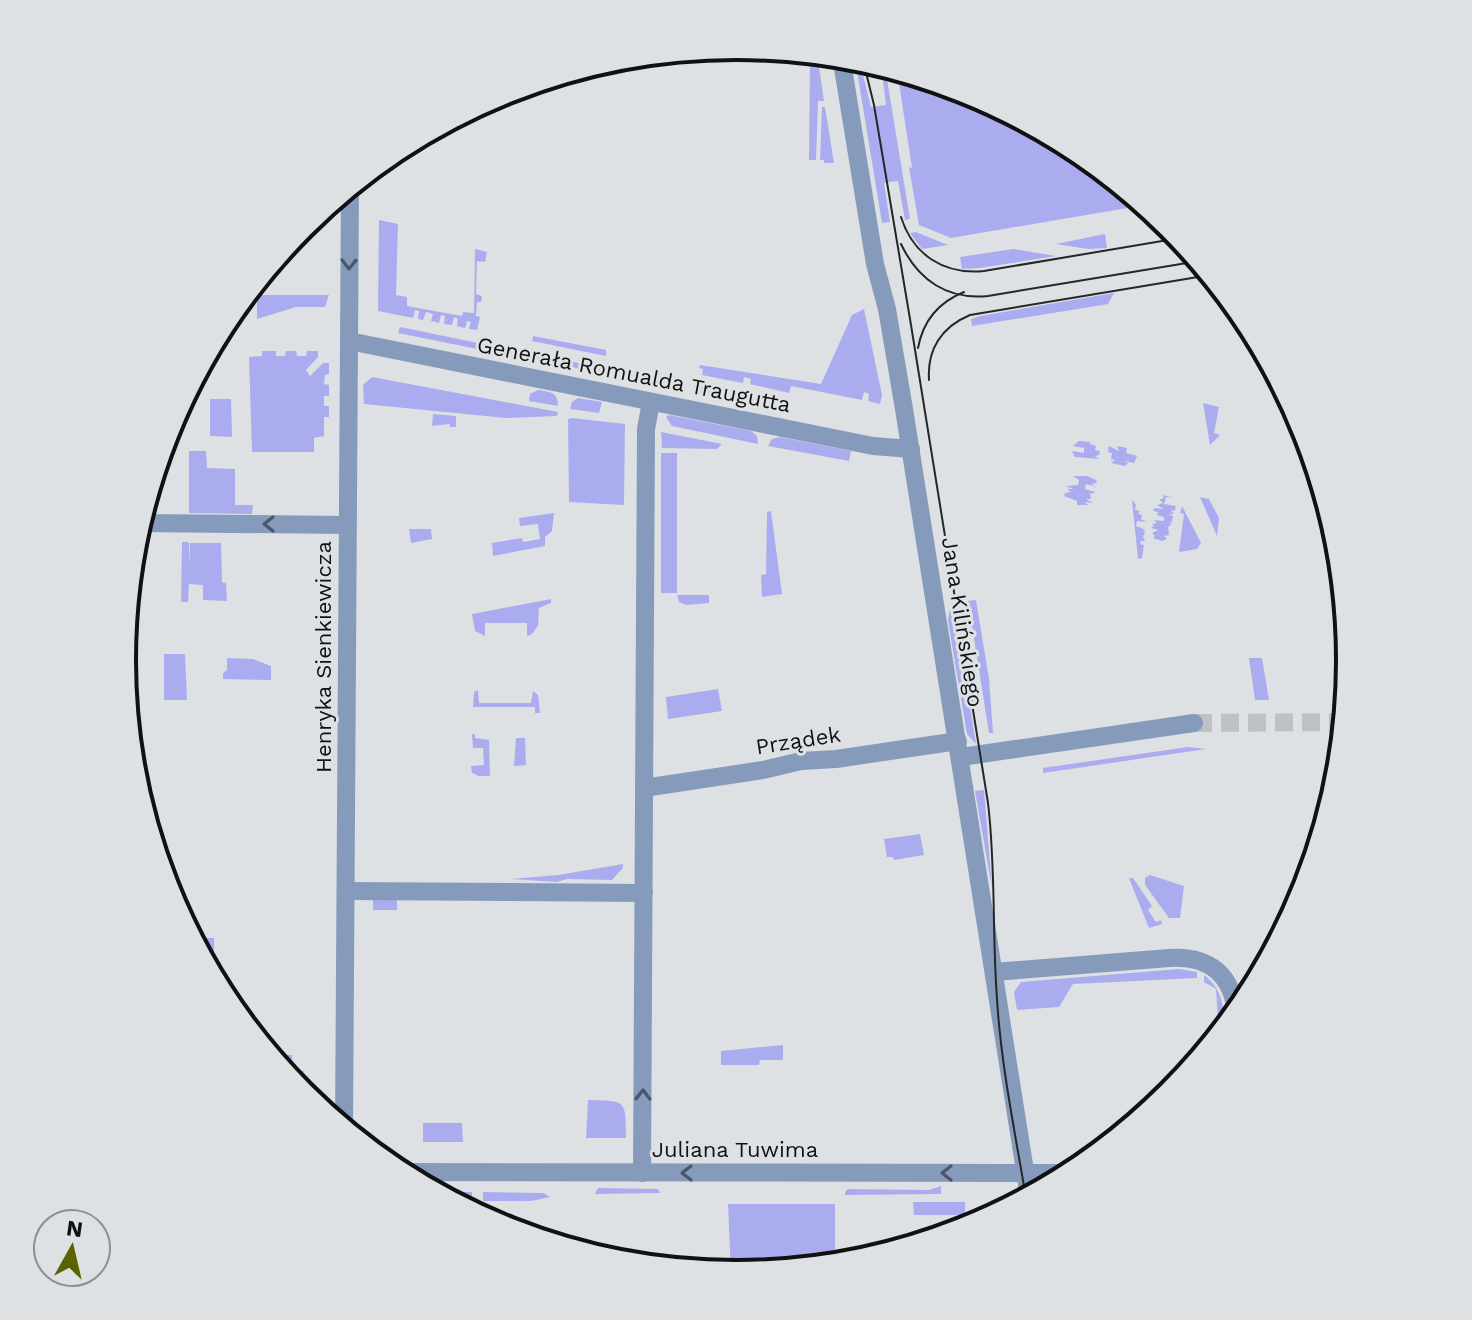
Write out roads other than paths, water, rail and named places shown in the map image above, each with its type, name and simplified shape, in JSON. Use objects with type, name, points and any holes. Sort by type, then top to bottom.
[{"type":"street","name":"Jana Kilińskiego","points":[[843,70],[875,264],[887,309],[911,449],[1027,1185]]},
{"type":"street","name":"Henryka Sienkiewicza","points":[[344,1114],[350,201]]},
{"type":"street","name":"Generała Romualda Traugutta","points":[[349,341],[873,446],[911,449]]},
{"type":"street","points":[[642,1173],[646,429],[651,402]]},
{"type":"street","points":[[152,523],[347,525]]},
{"type":"street","name":"Prządek","points":[[644,788],[763,770],[801,761],[959,749],[1194,723]]},
{"type":"street","points":[[346,891],[644,893]]},
{"type":"street","points":[[995,972],[1169,958],[1193,959],[1207,964],[1227,980],[1233,996]]},
{"type":"street","name":"Juliana Tuwima","points":[[424,1172],[1047,1173]]},
{"type":"tunnel","points":[[1194,723],[1333,722]]},
{"type":"tram line","points":[[867,75],[911,325],[988,803],[999,1024],[1024,1186]]},
{"type":"tram line","points":[[901,217],[913,242],[922,252],[943,266],[956,270],[984,271],[1164,241]]},
{"type":"tram line","points":[[901,244],[916,268],[936,285],[960,295],[973,296],[1186,263]]},
{"type":"tram line","points":[[929,380],[930,359],[938,341],[951,326],[970,315],[1198,277]]},
{"type":"tram line","points":[[918,348],[928,321],[947,301],[964,292]]}]
